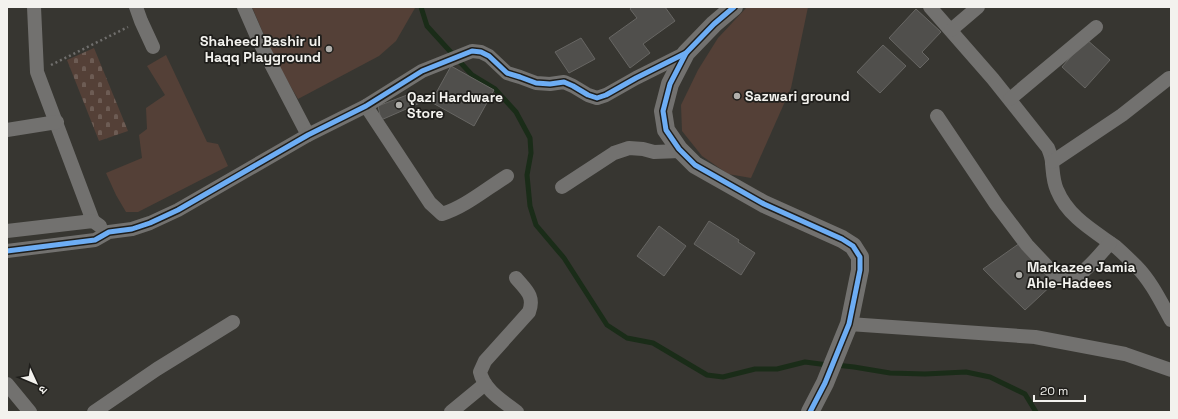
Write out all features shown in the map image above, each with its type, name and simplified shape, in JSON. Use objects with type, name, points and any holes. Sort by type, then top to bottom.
[{"type":"street","points":[[34,7],[37,72],[93,221],[109,232]]},
{"type":"street","points":[[136,7],[153,47]]},
{"type":"street","points":[[244,7],[258,38],[308,135]]},
{"type":"street","points":[[734,7],[714,24],[686,53],[670,84],[663,111],[666,130],[680,151],[695,165],[764,204],[842,239],[853,246],[860,257],[860,270],[849,324],[830,372],[810,412]]},
{"type":"street","points":[[930,7],[1010,99],[1048,148],[1057,191],[1066,204],[1086,227],[1110,244],[1138,268],[1153,288],[1171,320]]},
{"type":"street","points":[[951,30],[978,7]]},
{"type":"street","points":[[1010,99],[1096,27]]},
{"type":"street","points":[[7,251],[95,240],[109,232],[132,229],[150,223],[178,210],[308,135],[366,106],[422,72],[472,51],[482,52],[507,72],[520,78],[536,83],[550,84],[564,82],[588,95],[597,98],[606,95],[686,53]]},
{"type":"street","points":[[1052,162],[1122,115],[1169,78]]},
{"type":"street","points":[[366,106],[430,203],[442,214],[449,212],[507,176]]},
{"type":"street","points":[[937,116],[1000,210],[1027,245],[1058,278],[1064,280],[1072,279],[1080,274],[1110,244]]},
{"type":"street","points":[[7,130],[57,122]]},
{"type":"street","points":[[562,187],[614,153],[629,148],[643,148],[654,152],[680,151]]},
{"type":"street","points":[[7,230],[93,221]]},
{"type":"street","points":[[516,278],[531,297],[532,305],[529,312],[485,361],[480,372],[482,380],[485,384],[516,412]]},
{"type":"street","points":[[94,412],[157,369],[233,322]]},
{"type":"street","points":[[849,324],[1035,337],[1125,354],[1171,370]]},
{"type":"street","points":[[7,384],[30,412]]},
{"type":"street","points":[[451,412],[485,384]]},
{"type":"path","points":[[37,72],[141,21]]},
{"type":"green space","name":"Shaheed Bashir ul Haqq Playground","points":[[252,7],[415,8],[396,41],[379,56],[298,99],[274,58]]},
{"type":"green space","name":"Sazwari ground","points":[[747,7],[808,7],[791,88],[751,178],[728,174],[702,156],[682,131],[681,105],[698,70],[718,38]]},
{"type":"green space","points":[[94,48],[128,131],[99,141],[67,60]]},
{"type":"green space","points":[[166,55],[207,142],[218,144],[228,166],[138,212],[126,212],[106,173],[142,158],[139,135],[147,129],[146,108],[165,95],[147,66]]},
{"type":"building","points":[[632,7],[665,7],[675,21],[643,44],[650,53],[630,68],[609,38],[637,18],[630,9]]},
{"type":"building","points":[[916,9],[941,32],[922,52],[929,59],[920,68],[889,38]]},
{"type":"building","points":[[581,38],[595,59],[569,73],[555,52]]},
{"type":"building","points":[[1086,39],[1110,60],[1085,88],[1062,67]]},
{"type":"building","points":[[883,45],[906,66],[880,93],[857,72]]},
{"type":"building","points":[[451,66],[494,90],[474,126],[431,102]]},
{"type":"building","name":"Qazi Hardware Store","points":[[415,92],[420,103],[381,120],[378,106]]},
{"type":"building","points":[[709,221],[739,240],[738,242],[755,253],[741,275],[694,244]]},
{"type":"building","points":[[659,226],[686,246],[664,276],[637,256]]},
{"type":"building","name":"Markazee Jamia Ahle-Hadees","points":[[1020,243],[1056,281],[1025,310],[983,269]]},
{"type":"waterway","points":[[421,7],[427,26],[472,75],[495,89],[516,112],[530,138],[531,153],[527,175],[530,206],[536,225],[564,258],[607,325],[627,338],[653,343],[707,375],[723,377],[755,369],[777,369],[805,362],[828,365]]},
{"type":"waterway","points":[[836,365],[890,373],[925,374],[966,372],[990,377],[1025,394],[1036,412]]},
{"type":"cycle path","points":[[734,7],[714,24],[686,53],[670,84],[663,111],[666,130],[679,149],[695,165],[764,204],[842,239],[853,246],[860,257],[860,270],[849,324],[825,383],[810,412]]},
{"type":"cycle path","points":[[7,251],[95,240],[109,232],[132,229],[150,223],[178,210],[308,135],[366,106],[422,71],[472,51],[481,52],[489,56],[507,73],[536,83],[550,84],[564,82],[588,95],[597,98],[606,95],[686,53]]},
{"type":"place","name":"Shaheed Bashir ul Haqq Playground","points":[[329,49]]},
{"type":"place","name":"Sazwari ground","points":[[737,96]]},
{"type":"place","name":"Qazi Hardware Store","points":[[399,105]]},
{"type":"place","name":"Markazee Jamia Ahle-Hadees","points":[[1019,275]]}]
